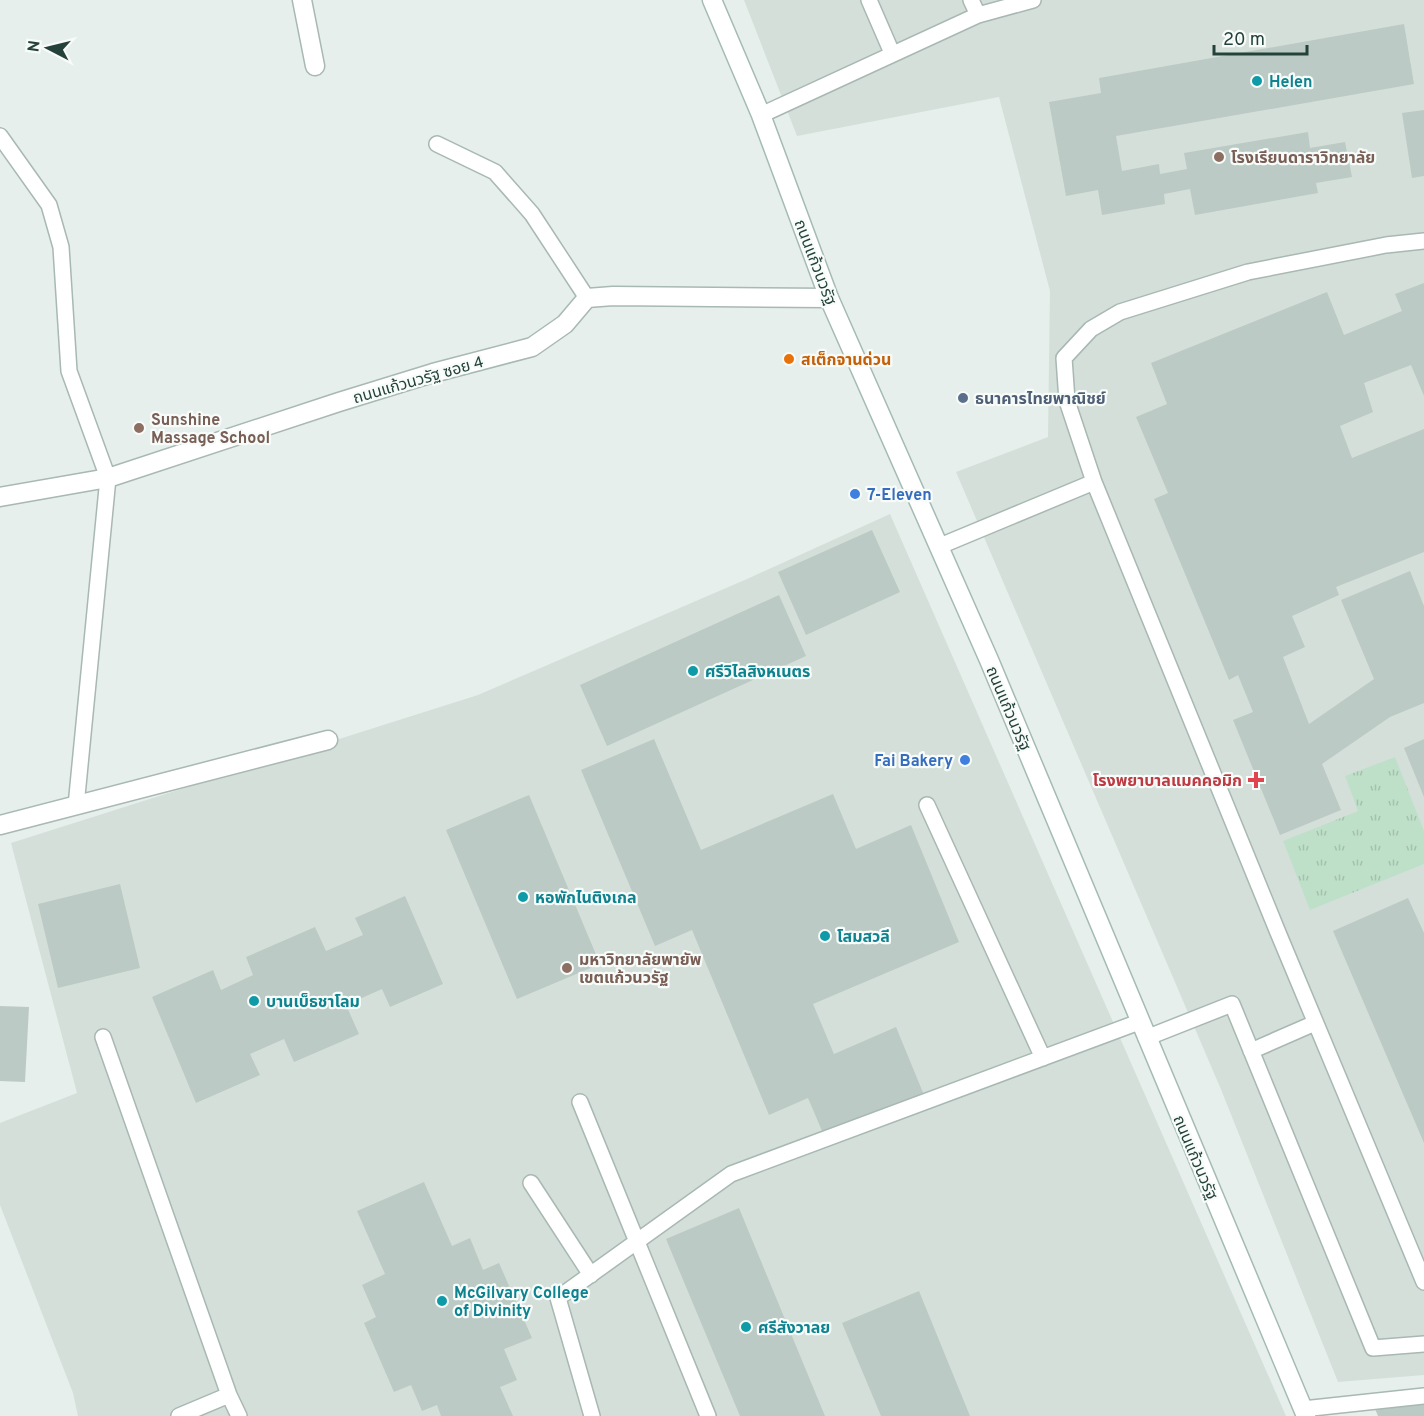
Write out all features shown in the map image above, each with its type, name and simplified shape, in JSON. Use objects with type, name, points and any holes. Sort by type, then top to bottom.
[{"type":"street","points":[[302,0],[315,66]]},
{"type":"street","name":"ถนนแก้วนวรัฐ","points":[[712,0],[761,115],[829,298],[940,546],[1304,1412]]},
{"type":"street","points":[[586,298],[613,296],[829,298]]},
{"type":"street","name":"ถนนแก้วนวรัฐ ซอย 4","points":[[0,496],[108,478],[339,402],[433,373],[532,347],[565,324],[586,298]]},
{"type":"street","points":[[0,825],[328,740]]},
{"type":"lane","points":[[869,0],[892,53]]},
{"type":"lane","points":[[971,0],[978,15]]},
{"type":"lane","points":[[761,115],[978,15],[1033,0]]},
{"type":"lane","points":[[0,136],[50,205],[62,247],[69,372],[108,478],[76,806]]},
{"type":"lane","points":[[437,144],[495,172],[532,214],[586,298]]},
{"type":"lane","points":[[1424,241],[1386,245],[1248,272],[1120,312],[1091,329],[1064,358],[1067,400],[1094,482],[1315,1023],[1424,1282]]},
{"type":"lane","points":[[940,546],[1094,482]]},
{"type":"lane","points":[[927,805],[1043,1058]]},
{"type":"lane","points":[[592,1416],[558,1298],[731,1174],[1043,1058],[1232,1004],[1373,1348],[1424,1344]]},
{"type":"lane","points":[[1251,1051],[1315,1023]]},
{"type":"lane","points":[[103,1036],[229,1395],[239,1416]]},
{"type":"lane","points":[[580,1102],[708,1416]]},
{"type":"lane","points":[[531,1183],[591,1275]]},
{"type":"lane","points":[[179,1416],[229,1395]]},
{"type":"lane","points":[[1304,1412],[1424,1396]]},
{"type":"shaded area","name":"โรงพยาบาลแมคคอมิก","points":[[744,0],[1424,0],[1424,1375],[1338,1382],[1220,1087],[956,472],[1048,437],[1050,291],[999,97],[797,136]]},
{"type":"shaded area","name":"มหาวิทยาลัยพายัพ เขตแก้วนวรัฐ","points":[[890,514],[1286,1416],[78,1416],[73,1393],[0,1205],[0,1123],[77,1093],[11,843],[478,695],[747,579]]},
{"type":"green space","points":[[1395,757],[1424,831],[1424,864],[1310,910],[1283,841],[1358,811],[1345,776]]},
{"type":"building","points":[[1404,24],[1414,84],[1116,136],[1122,171],[1159,164],[1160,174],[1187,169],[1184,153],[1308,132],[1310,148],[1345,142],[1352,177],[1316,183],[1318,193],[1195,215],[1190,189],[1164,194],[1165,204],[1102,215],[1098,190],[1066,196],[1049,102],[1101,93],[1099,78]]},
{"type":"building","points":[[1424,110],[1424,176],[1412,178],[1402,113]]},
{"type":"building","points":[[1424,283],[1424,396],[1411,365],[1364,383],[1373,412],[1340,426],[1352,458],[1424,429],[1424,552],[1336,587],[1339,595],[1292,616],[1305,647],[1283,657],[1309,724],[1374,679],[1341,600],[1410,571],[1424,606],[1424,703],[1390,717],[1322,764],[1341,810],[1280,835],[1233,720],[1253,712],[1238,675],[1229,680],[1154,499],[1168,493],[1136,417],[1167,404],[1151,363],[1327,292],[1344,335],[1402,311],[1395,294]]},
{"type":"building","points":[[872,530],[900,592],[806,635],[778,572]]},
{"type":"building","name":"ศรีวิไลสิงหเนตร","points":[[779,595],[806,656],[607,746],[580,685]]},
{"type":"building","name":"โสมสวลี","points":[[654,739],[701,850],[833,794],[856,849],[911,825],[959,942],[813,1004],[834,1054],[896,1027],[924,1095],[825,1138],[808,1098],[769,1115],[692,930],[655,946],[581,770]]},
{"type":"building","points":[[1424,739],[1424,797],[1404,748]]},
{"type":"building","name":"หอพักไนติงเกล","points":[[529,795],[600,964],[517,999],[446,830]]},
{"type":"building","points":[[120,884],[140,968],[58,988],[38,904]]},
{"type":"building","name":"บานเบ็ธชาโลม","points":[[405,896],[443,984],[390,1007],[382,989],[346,1005],[359,1034],[294,1062],[284,1039],[250,1054],[260,1075],[196,1103],[152,997],[213,970],[221,990],[253,975],[246,957],[315,927],[326,951],[363,935],[355,918]]},
{"type":"building","points":[[1408,898],[1424,933],[1424,1143],[1333,931]]},
{"type":"building","points":[[0,1006],[29,1007],[25,1082],[0,1081]]},
{"type":"building","name":"McGilvary College of Divinity","points":[[424,1182],[452,1246],[470,1238],[483,1270],[499,1263],[532,1338],[504,1349],[517,1380],[500,1387],[513,1416],[441,1416],[437,1405],[422,1411],[411,1385],[394,1392],[364,1323],[376,1317],[362,1285],[385,1274],[357,1211]]},
{"type":"building","name":"ศรีสังวาลย","points":[[739,1208],[825,1416],[740,1416],[666,1239]]},
{"type":"building","name":"ศรีสังวาลย","points":[[919,1291],[970,1416],[881,1416],[842,1323]]},
{"type":"building","points":[[1424,1388],[1424,1416],[1378,1416],[1370,1397]]},
{"type":"place","name":"Helen","points":[[1257,81]]},
{"type":"place","name":"โรงเรียนดาราวิทยาลัย","points":[[1219,157]]},
{"type":"place","name":"สเต็กจานด่วน","points":[[789,359]]},
{"type":"place","name":"ธนาคารไทยพาณิชย์","points":[[963,398]]},
{"type":"place","name":"Sunshine Massage School","points":[[139,428]]},
{"type":"place","name":"7-Eleven","points":[[855,494]]},
{"type":"place","name":"ศรีวิไลสิงหเนตร","points":[[693,671]]},
{"type":"place","name":"Fai Bakery","points":[[965,760]]},
{"type":"place","name":"โรงพยาบาลแมคคอมิก","points":[[1256,780]]},
{"type":"place","name":"หอพักไนติงเกล","points":[[523,897]]},
{"type":"place","name":"โสมสวลี","points":[[825,936]]},
{"type":"place","name":"มหาวิทยาลัยพายัพ เขตแก้วนวรัฐ","points":[[567,968]]},
{"type":"place","name":"บานเบ็ธชาโลม","points":[[254,1001]]},
{"type":"place","name":"McGilvary College of Divinity","points":[[442,1301]]},
{"type":"place","name":"ศรีสังวาลย","points":[[746,1327]]}]
